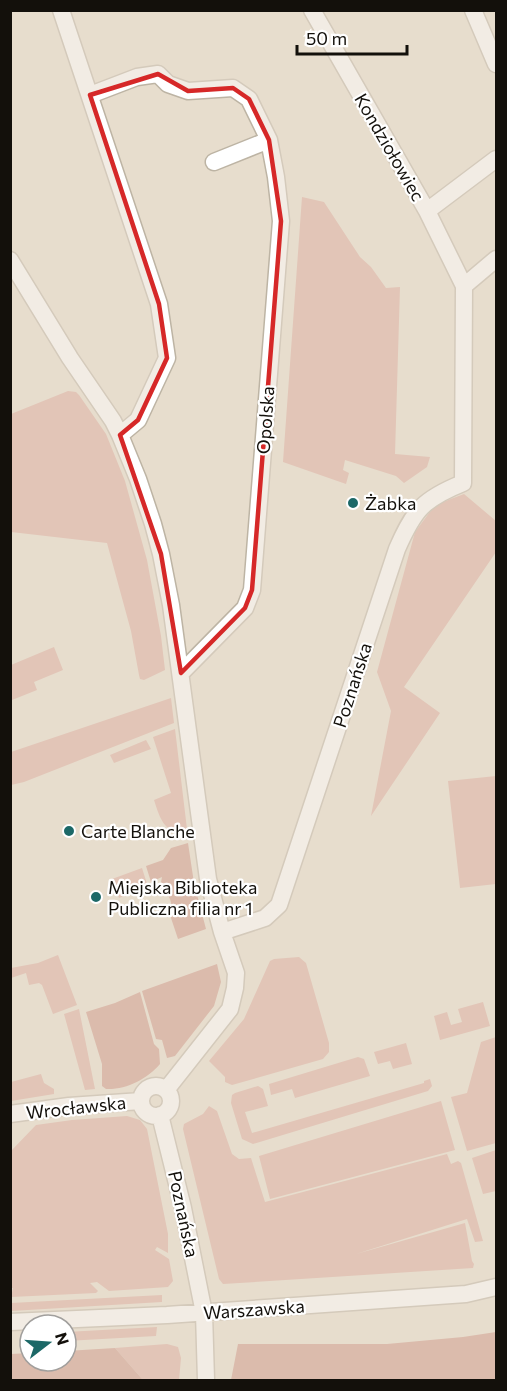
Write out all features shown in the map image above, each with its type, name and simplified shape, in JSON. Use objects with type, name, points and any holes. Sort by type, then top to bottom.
[{"type":"street","points":[[62,10],[159,304],[167,358],[138,420],[120,435]]},
{"type":"street","name":"Kondziołowiec","points":[[312,10],[427,211],[464,286]]},
{"type":"street","points":[[473,10],[496,64]]},
{"type":"street","name":"Opolska","points":[[90,95],[137,77],[158,74],[168,84],[188,91],[233,88],[249,99],[269,140],[276,177],[281,221],[252,590],[244,608],[182,673]]},
{"type":"street","points":[[214,162],[269,140]]},
{"type":"street","points":[[427,211],[496,159]]},
{"type":"street","points":[[464,286],[496,259]]},
{"type":"street","points":[[10,260],[120,435],[138,479],[162,554],[182,673],[208,879],[236,973],[236,988],[230,1009],[166,1090]]},
{"type":"street","name":"Poznańska","points":[[222,932],[265,918],[279,905],[408,525],[421,506],[450,488],[463,483],[464,286]]},
{"type":"street","points":[[151,1087],[166,1090],[170,1098],[170,1105],[166,1111],[160,1115],[146,1112],[141,1101],[144,1091],[151,1087]]},
{"type":"street","name":"Wrocławska","points":[[10,1114],[69,1106],[141,1101]]},
{"type":"street","name":"Poznańska","points":[[160,1115],[183,1208],[204,1313],[206,1380]]},
{"type":"street","name":"Warszawska","points":[[10,1322],[204,1313],[466,1294],[496,1287]]},
{"type":"highlighted area","points":[[158,74],[188,91],[233,88],[249,99],[269,140],[281,221],[252,590],[245,608],[181,673],[161,554],[120,435],[138,420],[167,358],[159,304],[90,95]]},
{"type":"shaded area","points":[[302,197],[324,202],[360,257],[371,267],[386,288],[400,287],[395,454],[430,457],[427,467],[404,483],[396,476],[345,460],[343,470],[349,473],[346,484],[283,462]]},
{"type":"shaded area","points":[[68,391],[79,395],[106,434],[125,481],[147,560],[165,670],[144,680],[140,679],[131,631],[107,543],[11,532],[11,414]]},
{"type":"shaded area","points":[[464,494],[496,521],[496,552],[404,687],[440,713],[371,816],[391,711],[377,672],[415,532],[435,505]]},
{"type":"shaded area","points":[[54,647],[63,670],[34,682],[37,690],[12,700],[11,665]]},
{"type":"shaded area","points":[[171,698],[174,723],[24,782],[11,785],[11,752]]},
{"type":"shaded area","points":[[175,729],[187,829],[180,831],[168,828],[164,824],[154,800],[171,793],[153,737]]},
{"type":"shaded area","points":[[146,740],[151,749],[114,763],[110,755]]},
{"type":"shaded area","points":[[496,776],[496,884],[460,888],[448,781]]},
{"type":"shaded area","points":[[188,843],[194,883],[206,929],[178,939],[171,918],[173,910],[161,882],[162,877],[151,882],[146,866],[163,860],[171,848]]},
{"type":"shaded area","points":[[142,868],[148,887],[119,898],[112,879]]},
{"type":"shaded area","points":[[58,955],[77,1005],[53,1014],[42,985],[39,983],[29,985],[26,973],[11,978],[11,968],[38,963]]},
{"type":"shaded area","points":[[299,957],[306,963],[329,1043],[329,1052],[323,1059],[232,1085],[225,1082],[225,1077],[209,1061],[244,1019],[270,961]]},
{"type":"shaded area","points":[[217,964],[221,982],[214,1006],[175,1056],[167,1058],[162,1040],[156,1039],[142,991]]},
{"type":"shaded area","points":[[140,992],[154,1044],[159,1049],[160,1064],[136,1082],[121,1088],[106,1089],[102,1086],[102,1064],[86,1012]]},
{"type":"shaded area","points":[[483,1002],[490,1026],[440,1040],[434,1016],[447,1012],[451,1025],[462,1022],[458,1009]]},
{"type":"shaded area","points":[[79,1009],[95,1089],[85,1090],[64,1014]]},
{"type":"shaded area","points":[[496,1037],[496,1143],[467,1151],[451,1097],[467,1093],[481,1042]]},
{"type":"shaded area","points":[[406,1043],[412,1064],[393,1069],[390,1061],[378,1064],[374,1052]]},
{"type":"shaded area","points":[[358,1057],[364,1059],[370,1076],[295,1098],[292,1089],[271,1095],[269,1084]]},
{"type":"shaded area","points":[[41,1074],[44,1083],[54,1089],[54,1094],[11,1101],[11,1082]]},
{"type":"shaded area","points":[[430,1079],[432,1086],[428,1091],[253,1144],[242,1139],[231,1103],[232,1095],[235,1093],[258,1086],[263,1089],[268,1106],[245,1112],[252,1133],[424,1083]]},
{"type":"shaded area","points":[[441,1101],[455,1150],[270,1199],[259,1156]]},
{"type":"shaded area","points":[[209,1106],[217,1111],[232,1154],[239,1159],[251,1158],[265,1202],[447,1154],[451,1164],[458,1161],[461,1163],[483,1241],[475,1242],[467,1219],[356,1254],[465,1223],[473,1268],[223,1284],[219,1279],[183,1129],[184,1124],[203,1114]]},
{"type":"shaded area","points":[[127,1116],[140,1120],[147,1129],[168,1234],[168,1253],[157,1247],[155,1250],[169,1259],[173,1281],[168,1287],[109,1291],[97,1282],[90,1283],[98,1291],[96,1293],[11,1297],[13,1288],[10,1288],[11,1151],[36,1125]]},
{"type":"shaded area","points":[[496,1150],[496,1191],[483,1194],[472,1158]]},
{"type":"shaded area","points":[[162,1295],[162,1302],[11,1311],[11,1303]]},
{"type":"shaded area","points":[[157,1327],[156,1336],[78,1340],[78,1331]]},
{"type":"shaded area","points":[[496,1332],[496,1380],[231,1380],[238,1344],[387,1344]]},
{"type":"shaded area","points":[[167,1344],[178,1347],[181,1358],[179,1380],[143,1380],[115,1348]]},
{"type":"shaded area","points":[[115,1348],[143,1380],[11,1380],[11,1354],[18,1354],[18,1373],[78,1373],[78,1350]]},
{"type":"place","name":"Żabka","points":[[353,503]]},
{"type":"place","name":"Carte Blanche","points":[[69,831]]},
{"type":"place","name":"Miejska Biblioteka Publiczna filia nr 1","points":[[96,897]]}]
